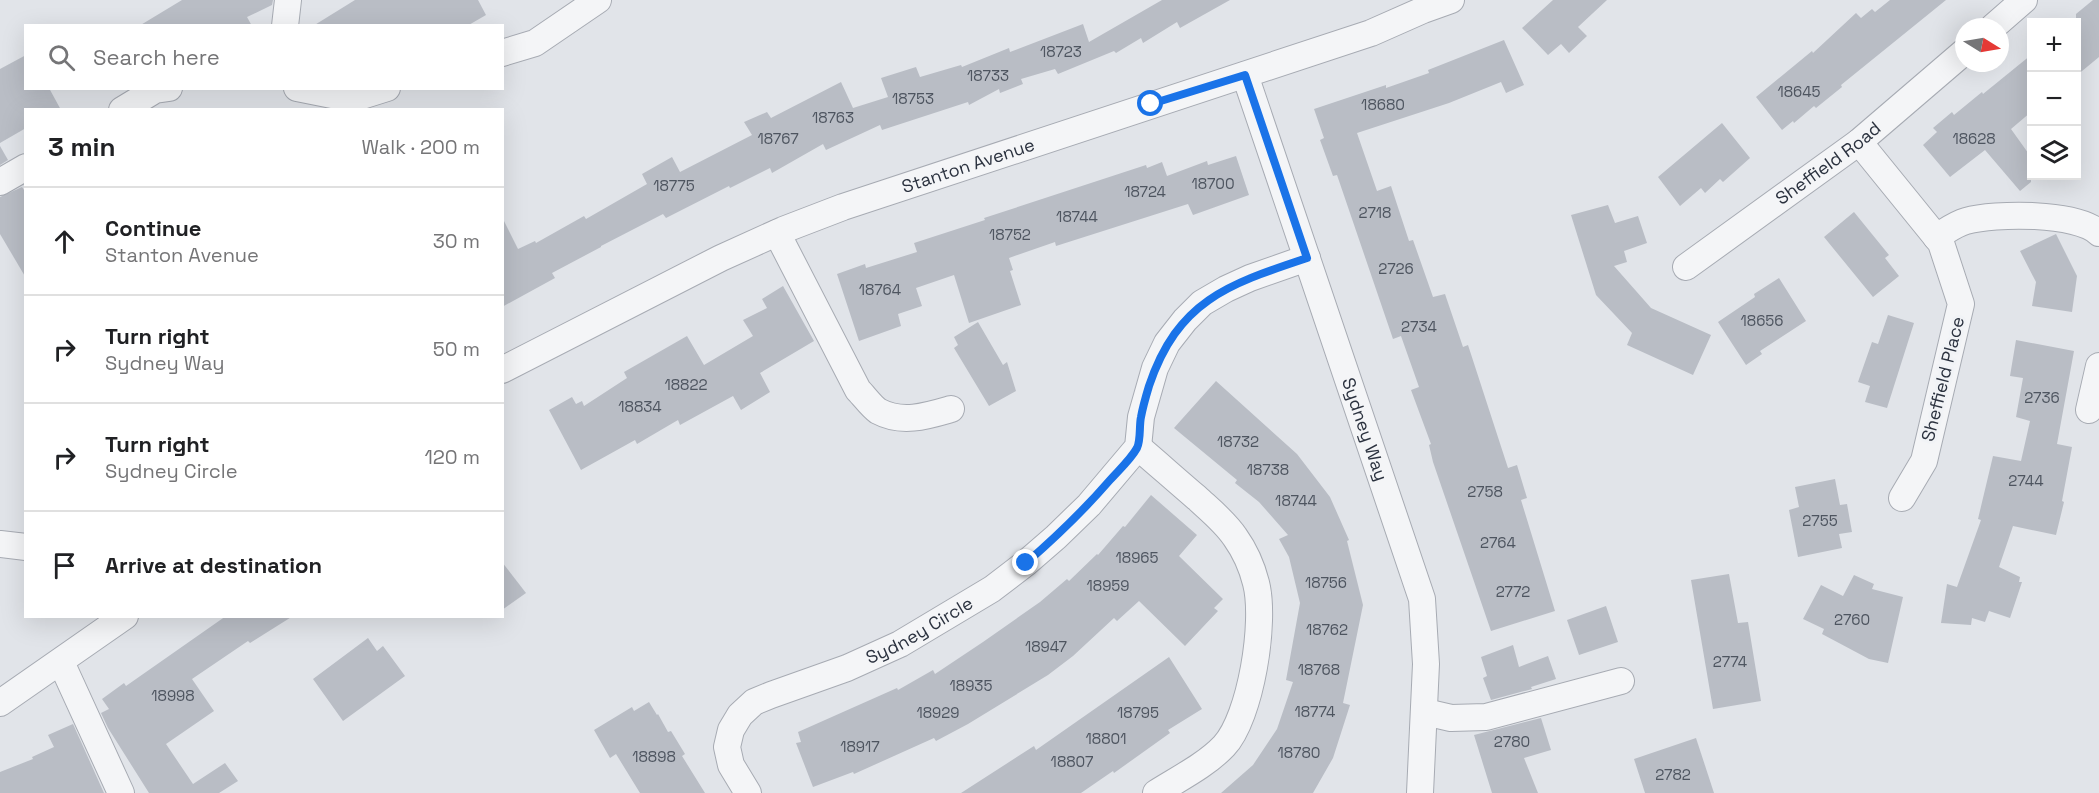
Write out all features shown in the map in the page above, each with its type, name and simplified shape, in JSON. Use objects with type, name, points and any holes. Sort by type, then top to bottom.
[{"type":"street","points":[[285,24],[288,0]]},
{"type":"street","points":[[504,52],[535,43],[598,0]]},
{"type":"street","name":"Stanton Avenue","points":[[504,369],[651,293],[777,233],[843,207],[1371,33],[1451,0]]},
{"type":"street","points":[[2003,18],[2024,0]]},
{"type":"street","name":"Sheffield Road","points":[[1686,267],[1859,142],[1955,60]]},
{"type":"street","name":"Sydney Way","points":[[1245,75],[1422,599],[1426,664],[1420,793]]},
{"type":"street","points":[[125,108],[155,90]]},
{"type":"street","points":[[307,90],[352,99],[381,90]]},
{"type":"street","name":"Sheffield Place","points":[[1859,142],[1941,243],[1961,304],[1924,460],[1902,498]]},
{"type":"street","points":[[0,182],[24,168]]},
{"type":"street","points":[[1936,237],[1964,222],[1989,217],[2032,216],[2077,222],[2099,233]]},
{"type":"street","points":[[777,233],[858,390],[877,410],[905,419],[928,416],[951,409]]},
{"type":"street","points":[[1156,793],[1225,746],[1236,729],[1244,709],[1250,682],[1258,639],[1260,610],[1257,584],[1250,562],[1236,537],[1221,520],[1138,447],[1141,417],[1155,368],[1167,343],[1202,303],[1250,278],[1307,258]]},
{"type":"street","points":[[2090,410],[2099,366]]},
{"type":"street","name":"Sydney Circle","points":[[748,793],[731,765],[727,747],[731,730],[740,715],[754,702],[846,668],[900,644],[992,589],[1056,537],[1089,505],[1138,447]]},
{"type":"street","points":[[0,544],[24,547]]},
{"type":"street","points":[[0,703],[61,662],[120,618]]},
{"type":"street","points":[[61,662],[122,793]]},
{"type":"street","points":[[1425,712],[1451,718],[1486,717],[1621,681]]},
{"type":"building","points":[[182,0],[273,0],[272,5],[247,17],[251,24],[142,24]]},
{"type":"building","points":[[355,0],[478,0],[486,15],[470,24],[316,24]]},
{"type":"building","points":[[1162,0],[1230,0],[1180,28],[1177,22],[1143,43],[1141,38],[1116,53],[1114,51],[1058,74],[1055,69],[1021,79],[1023,84],[1000,93],[999,89],[969,105],[968,102],[882,130],[880,125],[826,150],[823,144],[772,173],[770,168],[666,218],[663,214],[552,273],[555,278],[504,306],[504,221],[518,249],[535,241],[536,243],[584,216],[586,219],[647,184],[642,174],[672,157],[680,172],[752,135],[744,122],[767,112],[771,118],[841,82],[853,108],[888,97],[881,78],[916,67],[920,77],[961,65],[962,67],[1009,48],[1010,52],[1083,24],[1089,42]]},
{"type":"building","points":[[1553,0],[1607,0],[1578,27],[1587,36],[1569,53],[1561,44],[1548,55],[1522,28]]},
{"type":"building","points":[[1890,0],[1946,0],[1816,108],[1814,106],[1782,130],[1756,97],[1812,51],[1813,53],[1856,13],[1861,18],[1872,9],[1875,12]]},
{"type":"building","points":[[2093,0],[2099,0],[2099,57],[2081,72],[2081,18],[2076,18],[2076,14]]},
{"type":"building","points":[[1504,40],[1524,85],[1506,93],[1501,82],[1449,103],[1357,133],[1377,191],[1391,186],[1409,241],[1413,240],[1433,297],[1445,294],[1463,347],[1468,345],[1508,468],[1517,465],[1527,498],[1521,500],[1555,611],[1491,631],[1433,462],[1429,445],[1431,444],[1411,390],[1419,387],[1401,336],[1393,339],[1337,175],[1333,176],[1320,140],[1324,138],[1314,109],[1429,73],[1428,70]]},
{"type":"building","points":[[24,56],[24,90],[50,90],[60,108],[24,108],[24,129],[0,143],[0,69]]},
{"type":"building","points":[[2027,58],[2027,115],[2011,129],[2027,151],[2027,180],[2031,182],[2020,191],[1985,150],[1950,177],[1923,145],[1937,132],[1933,128],[1952,112],[1954,115],[1982,92],[1983,94]]},
{"type":"building","points":[[1722,123],[1750,158],[1723,182],[1720,179],[1705,193],[1701,188],[1680,206],[1658,177]]},
{"type":"building","points":[[0,146],[8,160],[0,165]]},
{"type":"building","points":[[1236,156],[1249,195],[1193,215],[1188,204],[1056,246],[1055,242],[1009,258],[1013,270],[1010,271],[1021,305],[969,323],[954,275],[916,288],[922,306],[898,314],[901,326],[859,341],[837,274],[865,264],[866,268],[917,252],[914,243],[1146,165],[1147,168],[1162,162],[1167,176],[1207,161],[1208,165]]},
{"type":"building","points":[[22,187],[24,190],[24,275],[0,234],[0,197]]},
{"type":"building","points":[[1608,205],[1615,223],[1638,216],[1647,243],[1624,251],[1627,262],[1614,266],[1651,308],[1711,335],[1693,375],[1627,345],[1632,333],[1596,295],[1571,215]]},
{"type":"building","points":[[1854,212],[1889,255],[1885,258],[1899,276],[1873,297],[1824,237]]},
{"type":"building","points":[[2056,234],[2077,276],[2072,312],[2032,306],[2036,282],[2020,251]]},
{"type":"building","points":[[1779,278],[1806,321],[1760,351],[1762,354],[1746,365],[1718,322]]},
{"type":"building","points":[[783,286],[814,341],[760,373],[770,392],[741,410],[733,396],[680,425],[678,420],[637,444],[635,440],[581,470],[549,410],[572,397],[576,404],[582,401],[584,406],[627,378],[624,372],[687,336],[704,365],[753,336],[743,320],[767,308],[762,299]]},
{"type":"building","points":[[1888,315],[1914,323],[1887,408],[1865,402],[1870,386],[1858,382],[1872,342],[1878,344]]},
{"type":"building","points":[[978,322],[1003,365],[1007,362],[1016,391],[989,406],[954,348],[958,345],[954,337]]},
{"type":"building","points":[[2016,340],[2074,351],[2057,444],[2072,447],[2062,501],[2064,502],[2056,535],[2013,526],[1999,567],[2020,577],[2019,582],[2022,582],[2010,618],[1989,611],[1985,622],[1972,618],[1971,625],[1941,623],[1947,584],[1957,587],[1981,520],[1978,519],[1993,456],[2021,461],[2030,421],[2016,417],[2023,378],[2010,376]]},
{"type":"building","points":[[1216,381],[1297,454],[1330,497],[1349,540],[1347,541],[1363,605],[1343,703],[1350,705],[1333,758],[1313,793],[1221,793],[1253,765],[1277,729],[1293,682],[1286,680],[1300,603],[1289,557],[1279,539],[1288,535],[1259,502],[1235,483],[1237,480],[1174,428]]},
{"type":"building","points":[[1835,479],[1840,505],[1847,504],[1852,532],[1839,534],[1842,548],[1798,557],[1789,510],[1799,507],[1795,487]]},
{"type":"building","points":[[1151,495],[1197,535],[1179,556],[1223,599],[1214,608],[1218,611],[1185,646],[1139,601],[1117,621],[1114,618],[1073,656],[1048,675],[968,724],[936,741],[934,738],[854,774],[853,772],[813,787],[796,743],[801,742],[798,732],[897,688],[898,690],[933,670],[935,674],[983,642],[1040,602],[1067,579],[1069,581],[1098,555],[1123,526],[1125,527]]},
{"type":"building","points":[[504,565],[526,593],[504,609]]},
{"type":"building","points":[[1729,574],[1738,623],[1748,622],[1761,701],[1713,709],[1691,580]]},
{"type":"building","points":[[1854,575],[1874,584],[1872,589],[1903,597],[1888,663],[1869,659],[1822,634],[1824,629],[1803,619],[1821,585],[1843,596]]},
{"type":"building","points":[[1606,606],[1618,642],[1579,655],[1567,620]]},
{"type":"building","points":[[223,618],[290,618],[250,643],[248,641],[192,679],[214,711],[166,744],[193,784],[225,763],[238,781],[219,793],[149,793],[101,713],[109,709],[102,699],[124,683],[126,686]]},
{"type":"building","points":[[368,638],[377,651],[383,646],[405,676],[343,721],[313,679]]},
{"type":"building","points":[[1513,645],[1519,667],[1548,656],[1556,679],[1531,687],[1532,689],[1491,700],[1483,678],[1487,676],[1481,657]]},
{"type":"building","points":[[1169,657],[1202,709],[1168,730],[1170,733],[1114,773],[1113,771],[1081,793],[961,793],[1034,746],[1036,750]]},
{"type":"building","points":[[649,702],[668,732],[671,731],[685,754],[682,756],[705,793],[640,793],[616,754],[610,758],[594,730],[632,707],[634,711]]},
{"type":"building","points":[[1541,718],[1551,750],[1524,758],[1538,793],[1492,793],[1474,735]]},
{"type":"building","points":[[73,724],[104,793],[0,793],[0,772],[33,759],[32,757],[54,747],[48,735]]},
{"type":"building","points":[[1696,738],[1714,793],[1645,793],[1634,759]]},
{"type":"route","points":[[1026,563],[1089,505],[1138,447],[1146,393],[1155,368],[1167,343],[1185,320],[1202,303],[1226,289],[1307,258],[1245,75],[1151,104]]}]
